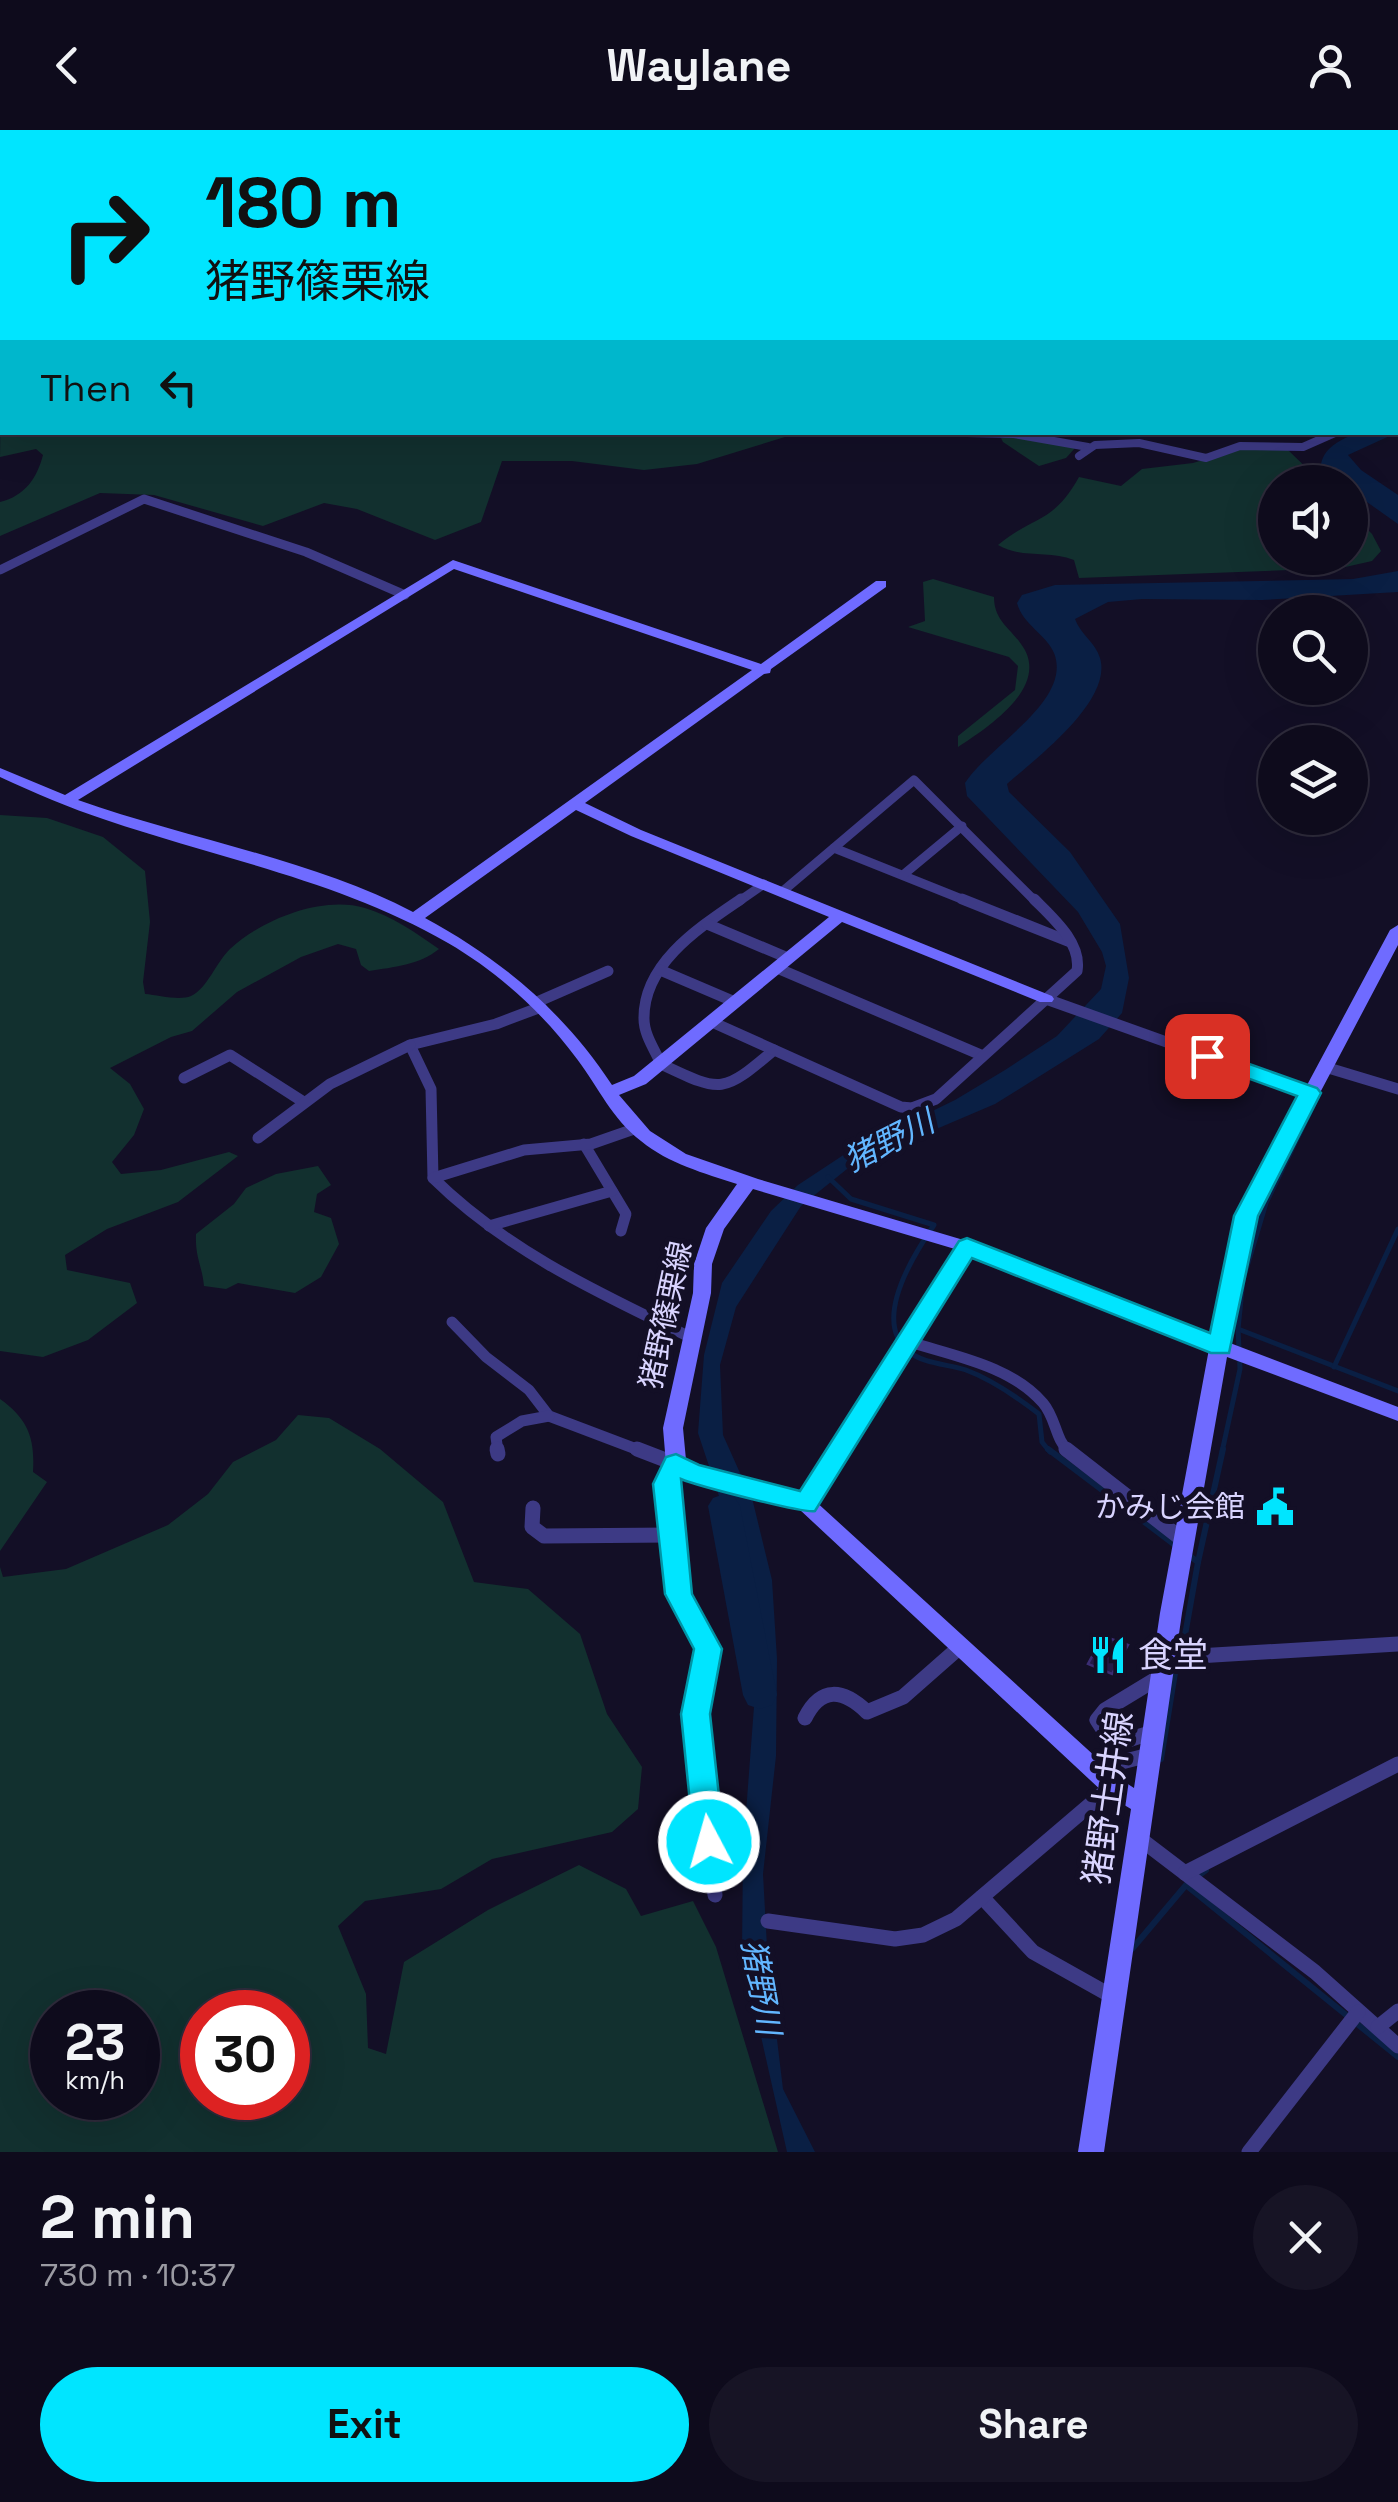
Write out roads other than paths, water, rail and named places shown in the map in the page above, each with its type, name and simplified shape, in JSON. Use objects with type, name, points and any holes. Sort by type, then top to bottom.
[{"type":"street","points":[[1020,435],[1088,447],[1139,443],[1206,458],[1240,446],[1303,446],[1330,435]]},
{"type":"street","points":[[1079,456],[1088,447]]},
{"type":"street","points":[[0,570],[144,498],[306,552],[405,595]]},
{"type":"street","points":[[68,800],[453,564],[765,670]]},
{"type":"street","points":[[415,918],[881,584]]},
{"type":"street","points":[[0,772],[68,800],[345,889],[415,918],[485,960],[539,1004],[581,1052],[634,1129],[680,1158],[967,1246],[1398,1414]]},
{"type":"street","points":[[712,1022],[902,1107],[912,1108],[936,1099],[1076,972],[1079,958],[1060,926],[914,780],[783,891]]},
{"type":"street","points":[[576,804],[636,833],[1064,1007],[1310,1093]]},
{"type":"street","points":[[903,876],[962,826]]},
{"type":"street","points":[[834,848],[1070,942]]},
{"type":"street","points":[[764,884],[707,924],[660,970],[646,994],[644,1024],[660,1064],[715,1089],[730,1087],[774,1050]]},
{"type":"street","points":[[607,1093],[640,1080],[840,916]]},
{"type":"street","points":[[707,924],[981,1055]]},
{"type":"street","name":"猪野土井線","points":[[1091,2152],[1183,1540],[1228,1290],[1246,1216],[1398,930]]},
{"type":"street","points":[[660,970],[735,1002]]},
{"type":"street","points":[[258,1138],[302,1101],[390,1052],[496,1024],[608,972]]},
{"type":"street","points":[[410,1045],[431,1090],[432,1178],[454,1201],[560,1270],[692,1338]]},
{"type":"street","points":[[184,1078],[230,1055],[302,1101]]},
{"type":"street","points":[[1325,1067],[1398,1089]]},
{"type":"street","points":[[432,1178],[524,1150],[584,1144],[634,1129]]},
{"type":"street","points":[[584,1144],[626,1214],[621,1230]]},
{"type":"street","name":"猪野篠栗線","points":[[684,1469],[673,1428],[703,1264],[715,1228],[750,1180]]},
{"type":"street","points":[[490,1226],[612,1191]]},
{"type":"street","points":[[806,1504],[967,1246]]},
{"type":"street","points":[[452,1322],[486,1357],[529,1390],[550,1416],[684,1469],[806,1504],[1112,1786],[1141,1804]]},
{"type":"street","points":[[908,1341],[996,1373],[1034,1394],[1051,1413],[1056,1437],[1064,1448],[1183,1540]]},
{"type":"street","points":[[498,1454],[496,1437],[506,1428],[550,1416]]},
{"type":"street","points":[[684,1469],[666,1484],[678,1594],[708,1649],[695,1714],[715,1896]]},
{"type":"street","points":[[533,1508],[532,1527],[544,1536],[672,1535]]},
{"type":"street","points":[[1153,1732],[1128,1740],[1106,1734],[1098,1720],[1162,1667],[1398,1644]]},
{"type":"street","points":[[806,1718],[810,1707],[820,1698],[838,1691],[850,1694],[867,1712],[878,1713],[961,1646]]},
{"type":"street","points":[[1091,1763],[1110,1765],[1149,1755]]},
{"type":"street","points":[[1185,1873],[1398,1764]]},
{"type":"street","points":[[768,1921],[832,1928],[889,1942],[934,1933],[1112,1786]]},
{"type":"street","points":[[1139,1838],[1315,1972],[1398,2046]]},
{"type":"street","points":[[982,1897],[1033,1952],[1115,1998]]},
{"type":"street","points":[[1378,2027],[1398,2011]]},
{"type":"street","points":[[1249,2152],[1358,2012]]},
{"type":"water","points":[[1352,435],[1392,435],[1348,455],[1357,465],[1322,465],[1330,448]]},
{"type":"water","points":[[1368,475],[1398,495],[1398,524],[1368,503]]},
{"type":"water","points":[[1398,571],[1398,592],[1258,595],[1258,600],[1142,599],[1108,602],[1075,619],[1100,658],[1101,675],[1095,692],[1069,728],[1007,784],[1009,792],[1070,852],[1120,924],[1129,978],[1122,1013],[1099,1039],[995,1104],[852,1165],[801,1206],[736,1307],[720,1365],[723,1435],[753,1502],[772,1580],[777,1659],[776,1756],[763,1874],[768,1965],[783,2089],[815,2152],[787,2152],[742,1952],[743,1852],[757,1667],[733,1538],[698,1433],[704,1355],[722,1283],[771,1211],[798,1185],[848,1152],[955,1100],[1005,1070],[1057,1036],[1101,989],[1106,966],[1102,952],[1078,912],[967,796],[965,783],[1040,705],[1057,671],[1050,646],[1020,611],[1017,603],[1022,595],[1055,585],[1353,579]]},
{"type":"waterway","points":[[1238,1329],[1243,1280],[1266,1203],[1318,1096]]},
{"type":"waterway","points":[[828,1177],[851,1199],[934,1225],[900,1287],[894,1322],[898,1338],[914,1355],[976,1374],[1031,1408],[1039,1414],[1042,1442],[1050,1452]]},
{"type":"waterway","points":[[1334,1366],[1398,1229]]},
{"type":"waterway","points":[[1222,1452],[1240,1369],[1238,1329]]},
{"type":"waterway","points":[[1238,1329],[1334,1366]]},
{"type":"waterway","points":[[1334,1366],[1398,1391]]},
{"type":"waterway","points":[[1048,1449],[1175,1545]]},
{"type":"waterway","points":[[1198,1562],[1223,1449]]},
{"type":"waterway","name":"猪野川","points":[[724,1506],[760,1695]]},
{"type":"waterway","points":[[1188,1555],[1198,1562]]},
{"type":"waterway","points":[[1182,1652],[1198,1562]]},
{"type":"waterway","points":[[1161,1759],[1177,1661]]},
{"type":"waterway","points":[[1132,1949],[1186,1885],[1206,1870]]},
{"type":"waterway","points":[[1187,1886],[1398,2057]]},
{"type":"place","name":"かみじ会館","points":[[1275,1507]]},
{"type":"place","name":"食堂","points":[[1108,1655]]}]
